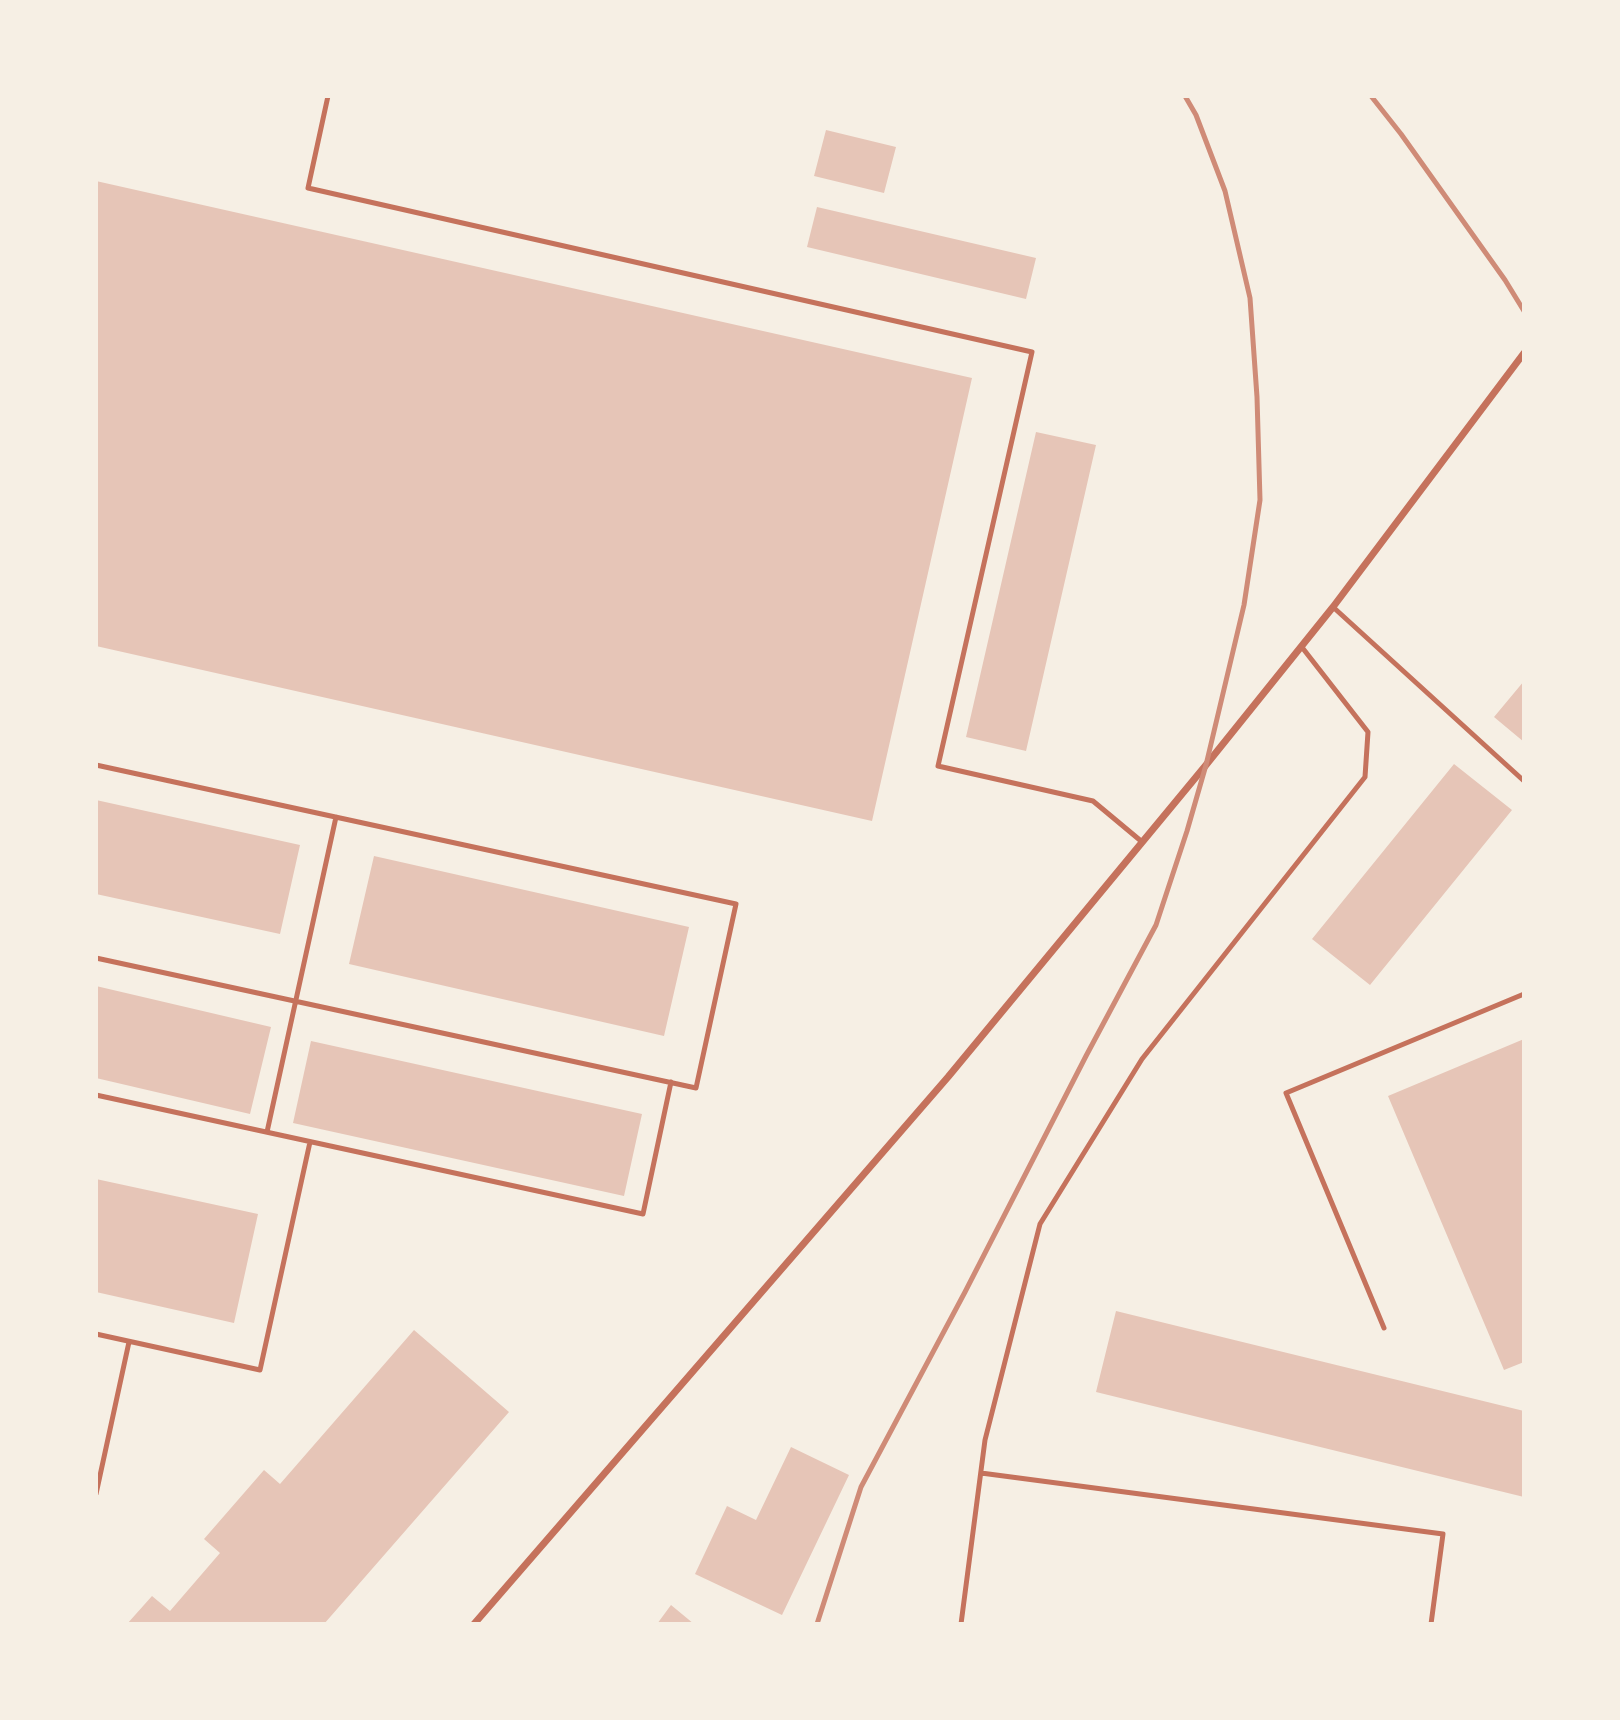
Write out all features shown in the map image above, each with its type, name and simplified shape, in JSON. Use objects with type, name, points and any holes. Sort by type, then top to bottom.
[{"type":"street","points":[[474,1624],[948,1077],[1206,765],[1333,607],[1524,353]]},
{"type":"lane","points":[[328,96],[308,188],[1032,352],[938,765],[1093,801],[1141,841]]},
{"type":"lane","points":[[1333,607],[1524,781]]},
{"type":"lane","points":[[961,1624],[985,1440],[1040,1224],[1142,1059],[1366,777],[1368,732],[1301,646]]},
{"type":"lane","points":[[96,765],[736,904],[696,1088],[96,957]]},
{"type":"lane","points":[[267,1132],[335,817]]},
{"type":"lane","points":[[1384,1328],[1286,1093],[1524,995]]},
{"type":"lane","points":[[96,1095],[643,1214],[671,1082]]},
{"type":"lane","points":[[96,1335],[260,1370],[310,1142]]},
{"type":"lane","points":[[96,1494],[130,1342]]},
{"type":"lane","points":[[981,1473],[1443,1534],[1431,1624]]},
{"type":"building","points":[[826,130],[896,147],[884,193],[814,176]]},
{"type":"building","points":[[96,181],[972,378],[872,821],[96,646]]},
{"type":"building","points":[[817,207],[1036,258],[1026,299],[807,247]]},
{"type":"building","points":[[1036,432],[1096,445],[1026,751],[966,737]]},
{"type":"building","points":[[1524,681],[1524,742],[1494,717]]},
{"type":"building","points":[[1454,764],[1512,810],[1370,985],[1312,939]]},
{"type":"building","points":[[96,800],[300,845],[280,934],[96,894]]},
{"type":"building","points":[[374,856],[689,927],[664,1036],[349,964]]},
{"type":"building","points":[[96,986],[271,1027],[250,1114],[96,1078]]},
{"type":"building","points":[[1524,1039],[1524,1362],[1504,1370],[1388,1096]]},
{"type":"building","points":[[311,1041],[642,1114],[624,1196],[293,1123]]},
{"type":"building","points":[[96,1179],[258,1214],[234,1323],[96,1292]]},
{"type":"building","points":[[1116,1311],[1524,1411],[1524,1497],[1096,1392]]},
{"type":"building","points":[[414,1330],[509,1412],[324,1624],[127,1624],[152,1596],[170,1611],[220,1553],[204,1539],[264,1470],[280,1484]]},
{"type":"building","points":[[791,1447],[849,1475],[782,1615],[695,1574],[727,1506],[756,1520]]},
{"type":"building","points":[[671,1605],[694,1624],[657,1624]]},
{"type":"railway","points":[[817,1624],[861,1487],[1156,925],[1206,765],[1244,605],[1260,500],[1257,397],[1250,298],[1225,191],[1196,115],[1185,96]]},
{"type":"railway","points":[[1371,96],[1505,280],[1524,311]]}]
